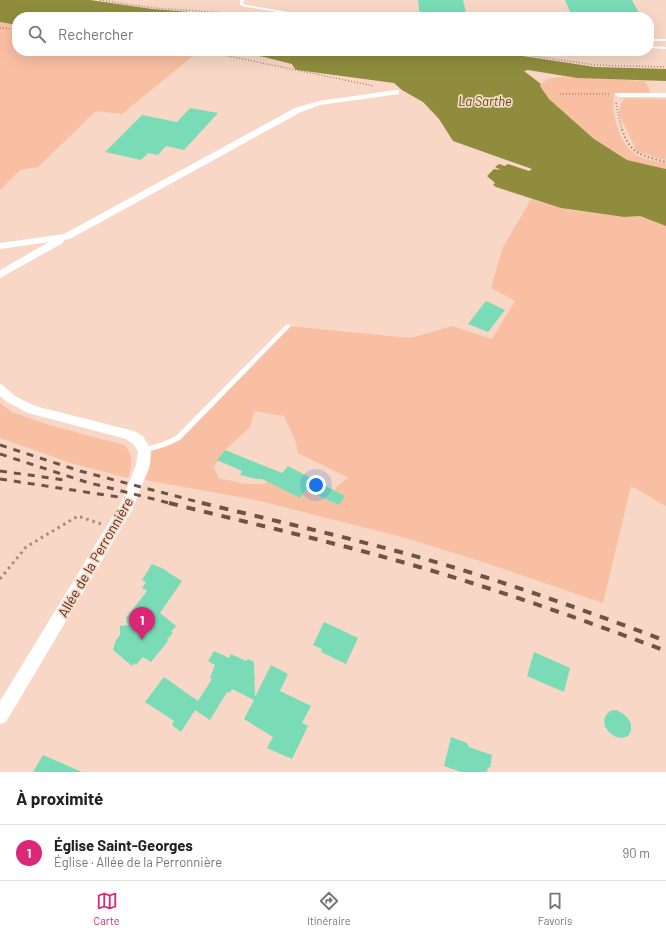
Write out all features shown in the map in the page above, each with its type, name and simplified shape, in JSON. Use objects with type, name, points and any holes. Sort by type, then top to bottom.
[{"type":"street","points":[[0,275],[66,237],[298,110],[326,101],[392,92]]},
{"type":"street","points":[[619,95],[666,95]]},
{"type":"street","points":[[0,246],[66,237]]},
{"type":"street","points":[[0,389],[11,399],[32,410],[130,435],[138,440],[145,450]]},
{"type":"street","name":"Allée de la Perronnière","points":[[0,716],[126,506],[143,465],[145,450]]},
{"type":"lane","points":[[242,0],[241,4],[246,6],[284,12]]},
{"type":"lane","points":[[654,40],[666,40]]},
{"type":"lane","points":[[654,47],[666,48]]},
{"type":"lane","points":[[145,450],[178,438],[288,326]]},
{"type":"path","points":[[100,0],[153,8],[212,12]]},
{"type":"path","points":[[0,28],[12,29]]},
{"type":"path","points":[[227,56],[301,72],[350,80],[386,88],[392,92]]},
{"type":"path","points":[[533,56],[595,65],[666,67]]},
{"type":"path","points":[[560,94],[619,95],[616,103],[616,112],[631,148],[638,154],[666,162]]},
{"type":"path","points":[[0,579],[26,547],[78,516],[113,529]]},
{"type":"shaded area","points":[[0,22],[12,24],[12,56],[193,56],[122,114],[96,111],[38,167],[20,170],[0,190]]},
{"type":"shaded area","points":[[561,77],[644,81],[649,87],[650,94],[614,93],[613,101],[617,127],[625,143],[636,155],[666,163],[666,169],[627,160],[594,139],[549,99],[540,86],[546,79]]},
{"type":"shaded area","points":[[625,98],[666,99],[666,160],[637,152],[619,114],[620,106]]},
{"type":"shaded area","points":[[531,199],[570,210],[624,217],[640,216],[666,226],[666,506],[631,486],[603,603],[486,563],[406,538],[256,500],[145,480],[149,469],[145,450],[178,438],[288,326],[411,338],[452,326],[492,339],[515,301],[491,288],[503,247]],"holes":[[[254,411],[284,416],[296,442],[298,453],[349,478],[342,482],[334,490],[345,496],[339,505],[306,490],[299,498],[268,481],[262,485],[245,484],[219,479],[213,468],[225,450],[251,426]]]},
{"type":"shaded area","points":[[0,403],[12,412],[49,425],[124,445],[131,457],[128,478],[74,464],[0,438]]},
{"type":"water","points":[[0,0],[90,0],[152,9],[190,12],[12,12],[12,24],[0,22]]},
{"type":"water","name":"La Sarthe","points":[[258,56],[523,56],[595,67],[666,69],[666,81],[577,78],[528,70],[524,71],[541,84],[540,86],[549,99],[594,139],[627,160],[666,169],[666,226],[640,216],[624,217],[561,208],[496,187],[493,185],[495,183],[487,176],[494,169],[501,170],[495,167],[499,164],[505,166],[508,164],[529,171],[532,169],[453,141],[439,119],[423,102],[402,90],[394,83],[297,70],[292,64]]},
{"type":"building","points":[[418,0],[463,0],[466,12],[419,12]]},
{"type":"building","points":[[565,0],[632,0],[638,12],[570,12]]},
{"type":"building","points":[[190,108],[218,113],[184,150],[166,146],[158,155],[148,153],[141,160],[105,152],[142,115],[177,122]]},
{"type":"building","points":[[486,301],[505,310],[488,332],[468,324]]},
{"type":"building","points":[[225,450],[282,473],[288,466],[345,496],[339,505],[306,490],[300,498],[262,479],[240,475],[242,471],[217,460]]},
{"type":"building","points":[[152,564],[166,570],[182,581],[160,613],[176,626],[171,632],[173,633],[167,640],[168,641],[151,662],[143,657],[136,665],[134,663],[132,666],[113,650],[116,640],[120,635],[120,626],[128,625],[126,618],[147,591],[142,588],[146,582],[142,580]]},
{"type":"building","points":[[324,622],[358,638],[346,664],[321,652],[322,649],[313,645]]},
{"type":"building","points":[[214,651],[229,658],[231,654],[246,661],[248,659],[254,662],[255,697],[271,665],[288,674],[280,691],[311,706],[302,723],[308,726],[292,759],[267,748],[273,737],[244,719],[254,700],[232,689],[230,693],[227,692],[210,720],[195,710],[181,732],[172,725],[174,721],[145,702],[164,677],[198,701],[212,679],[210,678],[215,665],[208,661]]},
{"type":"building","points":[[534,652],[570,668],[564,692],[527,676]]},
{"type":"building","points":[[616,710],[628,718],[631,724],[631,731],[628,736],[622,738],[616,737],[605,727],[604,720],[606,715],[610,711]]},
{"type":"building","points":[[451,737],[467,743],[469,747],[492,755],[490,768],[488,767],[487,772],[461,772],[444,766]]},
{"type":"building","points":[[43,755],[82,772],[33,772]]},
{"type":"railway","points":[[0,445],[80,471],[204,504]]},
{"type":"railway","points":[[0,454],[86,482],[170,503]]},
{"type":"railway","points":[[0,471],[65,480]]},
{"type":"railway","points":[[0,479],[125,498]]},
{"type":"railway","points":[[170,503],[289,532],[409,564],[538,605],[666,651]]},
{"type":"railway","points":[[204,504],[359,541],[443,564],[603,617],[666,641]]},
{"type":"place","name":"Église Saint-Georges","points":[[142,640]]}]
